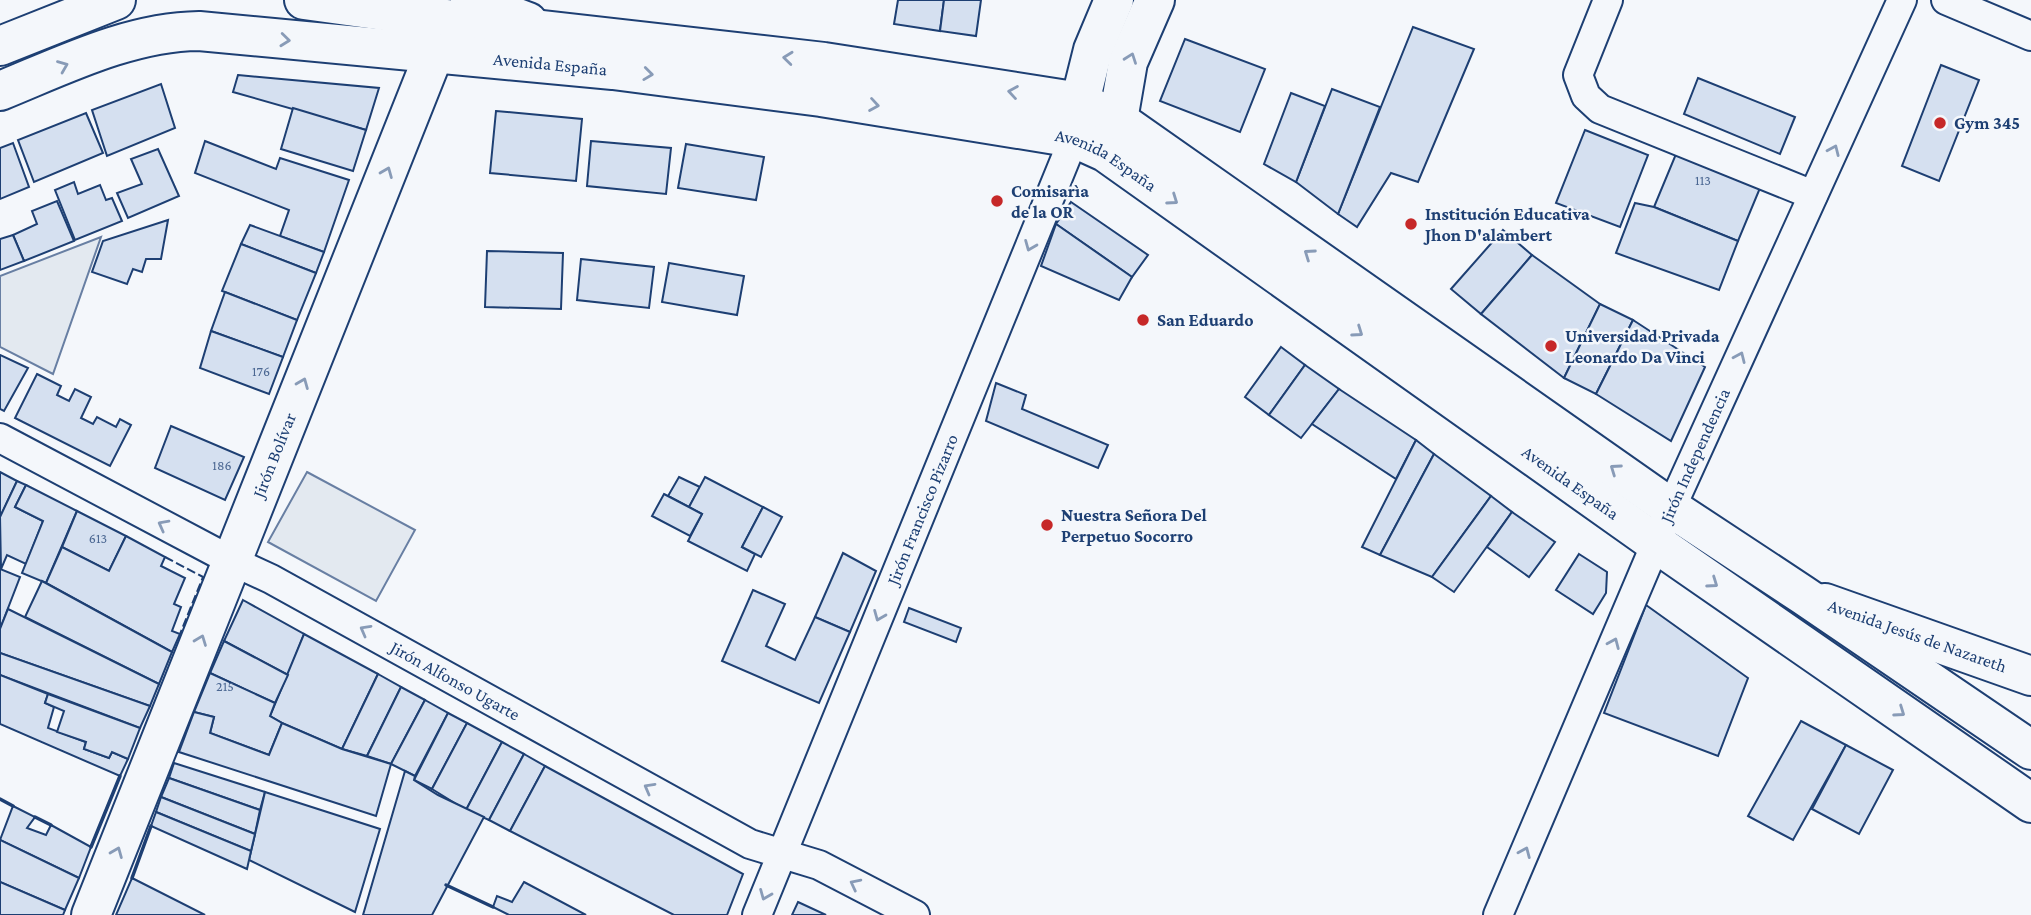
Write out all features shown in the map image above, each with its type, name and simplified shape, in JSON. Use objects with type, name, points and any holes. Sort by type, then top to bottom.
[{"type":"main road","points":[[0,46],[116,0]]},
{"type":"main road","name":"Avenida España","points":[[304,0],[410,8],[553,32],[824,62],[1077,120],[1105,152],[1657,544],[2031,803]]},
{"type":"main road","points":[[470,0],[553,32]]},
{"type":"main road","points":[[1077,120],[1093,50],[1114,0]]},
{"type":"main road","points":[[1118,120],[1128,62],[1155,0]]},
{"type":"main road","points":[[410,8],[434,54]]},
{"type":"main road","name":"Avenida España","points":[[0,91],[110,47],[152,35],[199,31],[612,70],[821,97],[1077,120],[1118,120],[1671,508],[2031,750]]},
{"type":"main road","name":"Jirón Bolívar","points":[[91,915],[434,54]]},
{"type":"main road","name":"Avenida Jesús de Nazareth","points":[[1803,595],[2031,676]]},
{"type":"street","points":[[1608,0],[1578,75],[1586,96],[1600,109],[1813,195]]},
{"type":"street","name":"Jirón Independencia","points":[[1498,915],[1671,508],[1902,0]]},
{"type":"street","points":[[1946,0],[2031,36]]},
{"type":"street","name":"Jirón Francisco Pizarro","points":[[757,915],[1077,120]]},
{"type":"street","name":"Jirón Alfonso Ugarte","points":[[0,438],[271,579],[750,844],[818,865],[915,915]]},
{"type":"shaded area","points":[[101,237],[53,374],[0,347],[0,276]]},
{"type":"shaded area","points":[[307,472],[415,530],[376,601],[268,542]]},
{"type":"building","points":[[898,0],[944,0],[940,31],[894,24]]},
{"type":"building","points":[[944,0],[981,0],[976,36],[940,31]]},
{"type":"building","points":[[1413,27],[1474,49],[1418,182],[1391,173],[1357,227],[1338,214]]},
{"type":"building","points":[[1185,39],[1265,69],[1240,132],[1160,101]]},
{"type":"building","name":"Gym 345","points":[[1941,65],[1979,80],[1939,181],[1902,166]]},
{"type":"building","points":[[238,75],[379,88],[366,130],[233,92]]},
{"type":"building","points":[[1698,78],[1795,117],[1780,154],[1684,114]]},
{"type":"building","points":[[161,84],[175,128],[107,156],[92,110]]},
{"type":"building","points":[[1332,89],[1380,107],[1338,214],[1296,182]]},
{"type":"building","points":[[1291,93],[1325,106],[1296,182],[1264,164]]},
{"type":"building","points":[[293,108],[366,130],[353,171],[281,149]]},
{"type":"building","points":[[496,111],[582,119],[576,181],[490,173]]},
{"type":"building","points":[[86,113],[103,153],[34,182],[18,140]]},
{"type":"building","points":[[1585,130],[1648,155],[1620,227],[1556,203]]},
{"type":"building","points":[[205,141],[276,169],[280,158],[349,180],[324,252],[280,236],[289,210],[195,173]]},
{"type":"building","points":[[591,141],[671,148],[666,194],[587,186]]},
{"type":"building","points":[[13,143],[29,187],[0,199],[0,148]]},
{"type":"building","points":[[686,144],[764,157],[756,200],[678,188]]},
{"type":"building","points":[[158,149],[179,196],[128,218],[117,193],[142,184],[131,159]]},
{"type":"building","points":[[1676,154],[1760,188],[1738,241],[1654,207]]},
{"type":"building","points":[[74,182],[78,194],[100,185],[106,200],[112,198],[122,221],[75,240],[55,190]]},
{"type":"building","points":[[57,201],[74,241],[24,261],[13,235],[37,224],[32,211]]},
{"type":"building","points":[[1071,202],[1148,255],[1132,277],[1056,224]]},
{"type":"building","points":[[1635,203],[1654,207],[1738,241],[1719,290],[1616,253]]},
{"type":"building","points":[[168,220],[161,259],[146,259],[142,272],[133,269],[127,284],[92,272],[103,241]]},
{"type":"building","points":[[1056,224],[1132,277],[1119,300],[1041,266]]},
{"type":"building","points":[[250,225],[324,252],[316,273],[241,244]]},
{"type":"building","points":[[1503,230],[1532,255],[1481,314],[1451,289]]},
{"type":"building","points":[[13,235],[24,261],[0,270],[0,239]]},
{"type":"building","points":[[241,244],[316,273],[297,320],[222,291]]},
{"type":"building","points":[[487,251],[563,253],[561,309],[485,307]]},
{"type":"building","name":"Universidad Privada Leonardo Da Vinci","points":[[1532,255],[1600,304],[1564,378],[1481,314]]},
{"type":"building","points":[[581,259],[654,267],[649,308],[577,300]]},
{"type":"building","points":[[669,263],[744,276],[737,315],[662,302]]},
{"type":"building","points":[[225,292],[297,320],[283,357],[211,331]]},
{"type":"building","points":[[1600,304],[1633,320],[1596,394],[1564,378]]},
{"type":"building","points":[[1633,320],[1705,367],[1671,441],[1596,394]]},
{"type":"building","points":[[211,331],[283,357],[269,394],[200,368]]},
{"type":"building","points":[[1281,347],[1305,365],[1269,415],[1245,397]]},
{"type":"building","points":[[0,355],[28,368],[4,411],[0,409]]},
{"type":"building","points":[[1305,365],[1339,389],[1301,438],[1269,415]]},
{"type":"building","points":[[37,374],[61,386],[57,395],[69,401],[75,389],[91,397],[81,418],[93,424],[97,417],[116,427],[120,419],[131,425],[110,466],[15,418]]},
{"type":"building","points":[[996,383],[1026,395],[1022,409],[1108,445],[1098,468],[986,421]]},
{"type":"building","points":[[1339,389],[1416,440],[1396,479],[1312,424]]},
{"type":"building","points":[[171,426],[244,457],[225,500],[155,468]]},
{"type":"building","points":[[1416,440],[1434,454],[1380,555],[1362,547]]},
{"type":"building","points":[[1434,454],[1491,496],[1432,577],[1380,555]]},
{"type":"building","points":[[0,472],[17,481],[0,517]]},
{"type":"building","points":[[679,477],[700,487],[689,507],[668,496]]},
{"type":"building","points":[[705,477],[763,507],[742,547],[755,554],[747,571],[688,541],[702,514],[689,507]]},
{"type":"building","points":[[17,481],[26,485],[15,507],[43,521],[26,564],[7,555],[1,569],[0,517]]},
{"type":"building","points":[[26,485],[77,511],[46,583],[22,573],[43,521],[15,507]]},
{"type":"building","points":[[664,494],[702,514],[690,536],[652,516]]},
{"type":"building","points":[[1491,496],[1512,512],[1454,592],[1432,577]]},
{"type":"building","points":[[763,507],[782,517],[761,557],[742,547]]},
{"type":"building","points":[[77,511],[126,536],[109,571],[62,547]]},
{"type":"building","points":[[1512,512],[1555,542],[1529,577],[1487,547]]},
{"type":"building","points":[[126,536],[165,557],[161,566],[185,578],[174,604],[181,607],[172,631],[180,634],[172,652],[46,583],[62,547],[109,571]]},
{"type":"building","points":[[843,553],[876,571],[850,632],[815,617]]},
{"type":"building","points":[[1579,554],[1607,572],[1606,593],[1593,614],[1556,590]]},
{"type":"building","points":[[0,569],[20,577],[0,629]]},
{"type":"building","points":[[42,581],[172,652],[159,684],[25,617]]},
{"type":"building","points":[[753,590],[785,604],[766,646],[795,660],[815,617],[850,632],[819,703],[722,661]]},
{"type":"building","points":[[243,600],[304,634],[288,675],[224,641]]},
{"type":"building","points":[[1646,605],[1748,678],[1718,756],[1604,713]]},
{"type":"building","points":[[909,608],[961,628],[956,642],[904,622]]},
{"type":"building","points":[[8,609],[159,684],[150,706],[0,653],[0,629]]},
{"type":"building","points":[[304,634],[378,674],[342,749],[270,716]]},
{"type":"building","points":[[224,641],[288,675],[275,703],[210,673]]},
{"type":"building","points":[[0,653],[150,706],[140,728],[0,675]]},
{"type":"building","points":[[210,673],[275,703],[270,716],[282,723],[269,755],[210,733],[214,717],[194,712]]},
{"type":"building","points":[[378,674],[401,687],[367,756],[342,749]]},
{"type":"building","points":[[0,675],[48,694],[45,703],[54,707],[48,728],[86,742],[84,749],[109,758],[112,752],[128,759],[120,776],[0,724]]},
{"type":"building","points":[[401,687],[425,700],[391,764],[367,756]]},
{"type":"building","points":[[48,694],[140,728],[128,759],[112,752],[109,758],[84,749],[86,742],[57,732],[64,711],[45,703]]},
{"type":"building","points":[[425,700],[448,713],[415,776],[391,764]]},
{"type":"building","points":[[194,712],[214,717],[210,733],[269,755],[282,723],[342,749],[391,764],[376,816],[179,752]]},
{"type":"building","points":[[448,713],[467,723],[432,789],[414,780]]},
{"type":"building","points":[[1801,721],[1846,745],[1793,840],[1748,816]]},
{"type":"building","points":[[467,723],[502,742],[466,810],[432,789]]},
{"type":"building","points":[[502,742],[524,754],[489,820],[466,810]]},
{"type":"building","points":[[1846,745],[1893,770],[1859,834],[1812,809]]},
{"type":"building","points":[[524,754],[545,766],[510,831],[489,820]]},
{"type":"building","points":[[174,763],[265,792],[260,810],[169,778]]},
{"type":"building","points":[[545,766],[743,874],[727,915],[674,915],[510,831]]},
{"type":"building","points":[[405,771],[438,795],[484,817],[432,915],[363,915]]},
{"type":"building","points":[[169,778],[260,810],[255,834],[161,797]]},
{"type":"building","points":[[265,792],[380,829],[355,912],[249,860]]},
{"type":"building","points":[[161,797],[255,834],[251,851],[156,812]]},
{"type":"building","points":[[13,806],[35,817],[27,828],[46,835],[51,825],[91,847],[79,878],[0,840]]},
{"type":"building","points":[[156,812],[251,851],[247,869],[151,826]]},
{"type":"building","points":[[0,840],[79,878],[65,910],[0,882]]},
{"type":"building","points":[[132,878],[205,915],[116,915]]},
{"type":"building","points":[[0,882],[65,910],[63,915],[0,915]]},
{"type":"building","points":[[524,882],[586,915],[509,915],[493,907],[497,896],[512,902]]},
{"type":"building","points":[[798,902],[826,915],[792,915]]},
{"type":"fence","points":[[165,557],[203,577],[180,634]]},
{"type":"wall","points":[[91,847],[120,776]]},
{"type":"wall","points":[[0,799],[13,806]]},
{"type":"wall","points":[[35,817],[51,825]]},
{"type":"wall","points":[[132,878],[151,826]]},
{"type":"wall","points":[[446,885],[493,907]]},
{"type":"place","name":"Gym 345","points":[[1940,123]]},
{"type":"place","name":"Comisarìa de la OR","points":[[997,201]]},
{"type":"place","name":"Institución Educativa Jhon D'alambert","points":[[1411,224]]},
{"type":"place","name":"San Eduardo","points":[[1143,320]]},
{"type":"place","name":"Universidad Privada Leonardo Da Vinci","points":[[1551,346]]},
{"type":"place","name":"Nuestra Señora Del Perpetuo Socorro","points":[[1047,525]]}]
